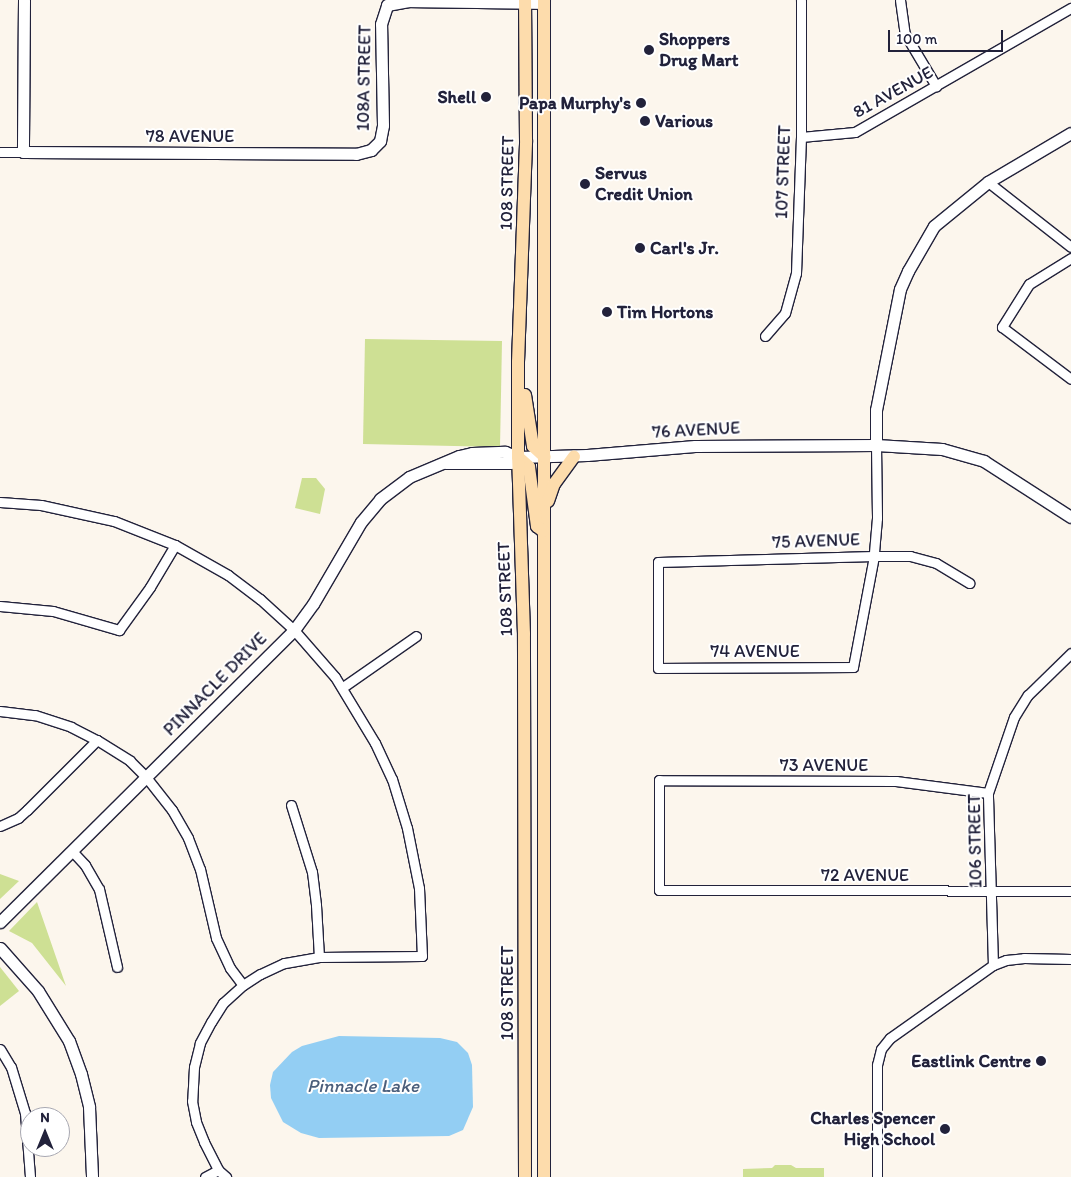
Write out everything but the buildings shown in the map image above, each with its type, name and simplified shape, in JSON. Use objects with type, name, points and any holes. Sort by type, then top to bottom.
[{"type":"main road","name":"108 STREET","points":[[544,1],[544,1177]]},
{"type":"main road","name":"108 STREET","points":[[525,2],[526,140],[519,337],[518,457],[524,634],[525,1177]]},
{"type":"main road","points":[[519,337],[525,398],[533,446],[545,457]]},
{"type":"main road","points":[[545,533],[549,497],[554,484],[574,456]]},
{"type":"main road","points":[[518,457],[529,467],[537,526],[545,533]]},
{"type":"street","points":[[23,152],[24,0]]},
{"type":"street","name":"107 STREET","points":[[765,336],[785,313],[796,273],[801,137],[801,0]]},
{"type":"street","points":[[900,0],[905,34],[936,86]]},
{"type":"street","points":[[525,2],[544,1]]},
{"type":"street","name":"108A STREET","points":[[376,145],[380,141],[383,125],[381,24],[387,5],[409,2],[525,2]]},
{"type":"street","name":"81 AVENUE","points":[[801,137],[855,132],[1071,8]]},
{"type":"street","points":[[874,556],[876,410],[900,289],[908,271],[934,226],[988,182],[1071,133]]},
{"type":"street","name":"78 AVENUE","points":[[0,152],[356,154],[372,150],[376,145]]},
{"type":"street","points":[[988,182],[1071,247]]},
{"type":"street","points":[[1071,258],[1030,284],[1002,327],[1071,379]]},
{"type":"street","name":"76 AVENUE","points":[[518,457],[574,456],[694,446],[876,444],[942,449],[984,461],[1021,483],[1071,517]]},
{"type":"street","name":"PINNACLE DRIVE","points":[[0,922],[294,630],[313,604],[353,535],[372,509],[388,492],[409,477],[439,464],[510,463],[518,457]]},
{"type":"street","points":[[0,502],[41,505],[93,515],[142,530],[175,545],[228,575],[260,598],[294,630],[343,687],[392,779],[405,820],[419,888],[422,956],[319,957],[284,963],[243,984],[223,1003],[200,1044],[194,1067],[192,1101],[196,1122],[218,1170],[226,1177]]},
{"type":"street","points":[[0,606],[53,610],[119,630],[150,587],[175,545]]},
{"type":"street","name":"74 AVENUE","points":[[658,668],[852,667],[874,556]]},
{"type":"street","name":"75 AVENUE","points":[[658,668],[658,562],[910,556],[936,563],[969,583]]},
{"type":"street","points":[[343,687],[416,636]]},
{"type":"street","name":"106 STREET","points":[[993,965],[988,793],[1014,717],[1028,695],[1071,653]]},
{"type":"street","points":[[0,711],[49,720],[97,740],[130,761],[146,777],[172,810],[188,838],[200,868],[216,938],[230,968],[243,984]]},
{"type":"street","points":[[0,826],[18,818],[97,740]]},
{"type":"street","name":"73 AVENUE","points":[[659,890],[659,780],[896,781],[988,793]]},
{"type":"street","points":[[291,805],[312,872],[319,957]]},
{"type":"street","points":[[72,851],[85,865],[99,890],[117,967]]},
{"type":"street","name":"72 AVENUE","points":[[659,890],[1071,891]]},
{"type":"street","points":[[0,948],[38,991],[69,1041],[81,1074],[89,1107],[92,1177]]},
{"type":"street","points":[[877,1177],[877,1065],[881,1049],[890,1038],[993,965],[1006,960],[1024,958],[1071,959]]},
{"type":"street","points":[[0,1049],[11,1067],[25,1113],[30,1177]]},
{"type":"street","points":[[205,1177],[218,1170]]},
{"type":"green space","points":[[365,339],[502,341],[500,447],[363,444]]},
{"type":"green space","points":[[302,478],[316,478],[325,489],[320,514],[295,508]]},
{"type":"green space","points":[[0,874],[19,881],[0,899]]},
{"type":"green space","points":[[37,902],[66,986],[32,943],[9,931]]},
{"type":"green space","points":[[0,967],[19,991],[0,1006]]},
{"type":"green space","points":[[775,1165],[791,1165],[796,1168],[824,1168],[824,1177],[743,1177],[743,1169],[772,1168]]},
{"type":"water","name":"Pinnacle Lake","points":[[339,1036],[440,1038],[457,1042],[468,1053],[472,1065],[473,1107],[463,1130],[449,1136],[319,1138],[301,1133],[283,1122],[271,1098],[270,1085],[273,1072],[292,1052],[302,1046]]},
{"type":"place","name":"Shoppers Drug Mart","points":[[649,50]]},
{"type":"place","name":"Shell","points":[[486,97]]},
{"type":"place","name":"Papa Murphy's","points":[[641,103]]},
{"type":"place","name":"Various","points":[[645,121]]},
{"type":"place","name":"Servus Credit Union","points":[[585,184]]},
{"type":"place","name":"Carl's Jr.","points":[[640,248]]},
{"type":"place","name":"Tim Hortons","points":[[607,312]]},
{"type":"place","name":"Eastlink Centre","points":[[1041,1061]]},
{"type":"place","name":"Charles Spencer High School","points":[[945,1129]]}]
